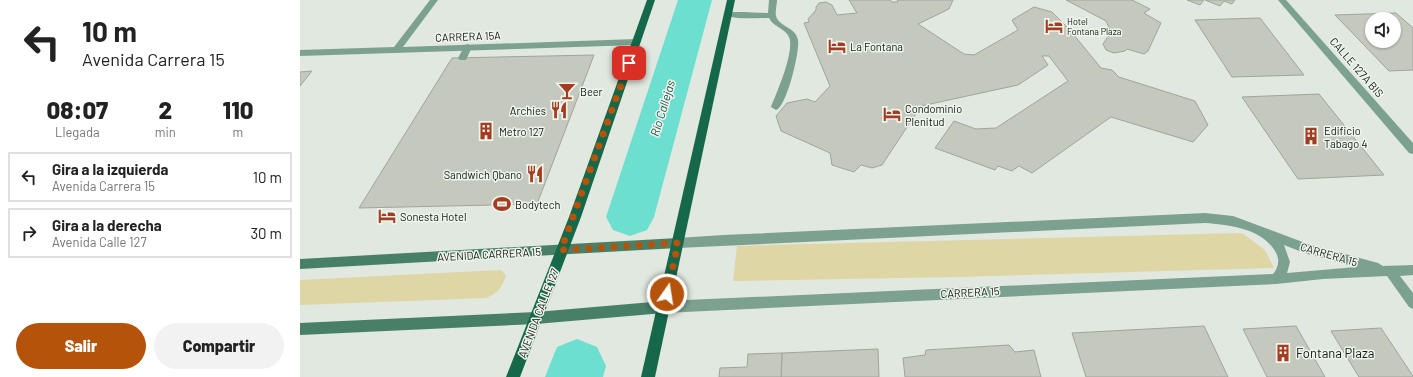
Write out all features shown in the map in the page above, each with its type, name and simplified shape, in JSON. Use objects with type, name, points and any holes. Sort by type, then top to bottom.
[{"type":"main road","name":"AVENIDA CALLE 127","points":[[513,377],[575,217],[651,0]]},
{"type":"main road","points":[[648,377],[731,0]]},
{"type":"main road","name":"AVENIDA CARRERA 15","points":[[300,264],[678,243]]},
{"type":"main road","points":[[300,329],[536,318],[664,307]]},
{"type":"street","points":[[396,50],[434,0]]},
{"type":"street","points":[[773,0],[772,15],[776,24],[789,30],[794,39],[792,56],[776,107]]},
{"type":"street","name":"CALLE 127A BIS","points":[[1282,0],[1413,150]]},
{"type":"street","points":[[728,14],[753,16],[772,15]]},
{"type":"street","name":"CARRERA 15A","points":[[300,53],[636,42]]},
{"type":"street","points":[[463,58],[468,48]]},
{"type":"street","name":"CARRERA 15","points":[[678,243],[1205,218],[1233,221],[1326,255],[1390,271]]},
{"type":"street","name":"CARRERA 15","points":[[1268,234],[1283,254],[1285,264],[1283,272],[1276,278]]},
{"type":"street","name":"CARRERA 15","points":[[664,307],[1276,278],[1323,274],[1413,270]]},
{"type":"street","points":[[1390,271],[1413,303]]},
{"type":"shaded area","points":[[1242,233],[1265,250],[1274,268],[956,277],[733,281],[737,246]]},
{"type":"shaded area","points":[[501,270],[506,276],[499,290],[486,298],[300,305],[300,280]]},
{"type":"building","points":[[849,0],[890,0],[892,2],[898,2],[897,0],[953,0],[949,9],[918,24],[964,54],[974,55],[1018,30],[1012,20],[1034,7],[1052,12],[1069,29],[1101,68],[1112,70],[1119,77],[1195,101],[1208,125],[1193,142],[1111,117],[1032,173],[1019,166],[1012,171],[998,166],[995,170],[935,148],[954,121],[976,129],[996,128],[1068,81],[1049,56],[1042,56],[1048,65],[1018,85],[921,106],[882,165],[872,168],[861,165],[854,172],[832,165],[830,153],[781,131],[776,116],[787,103],[807,99],[815,102],[830,86],[804,23],[809,22],[808,19],[816,10],[819,3],[826,2],[832,5],[837,15],[857,13]]},
{"type":"building","points":[[1066,0],[1132,0],[1150,9],[1144,13],[1161,23],[1148,51],[1144,54],[1127,49],[1125,51],[1114,53],[1106,50],[1103,44],[1111,32],[1106,21]]},
{"type":"building","points":[[1187,0],[1204,0],[1200,5]]},
{"type":"building","points":[[1205,0],[1235,0],[1232,4],[1224,1],[1220,6]]},
{"type":"building","points":[[1365,14],[1365,46],[1335,15]]},
{"type":"building","points":[[1401,17],[1413,28],[1413,70],[1389,71],[1367,48],[1401,48]]},
{"type":"building","points":[[1260,18],[1304,75],[1232,77],[1195,20]]},
{"type":"building","name":"Metro 127","points":[[594,55],[537,204],[359,208],[452,58]]},
{"type":"building","points":[[312,71],[300,86],[300,72]]},
{"type":"building","name":"Edificio Tabago 4","points":[[1319,94],[1384,175],[1298,179],[1242,97]]},
{"type":"building","points":[[1204,326],[1228,377],[1086,377],[1072,333]]},
{"type":"building","name":"Fontana Plaza","points":[[1296,326],[1325,377],[1267,377],[1243,329]]},
{"type":"building","points":[[1381,328],[1413,377],[1359,377],[1331,331]]},
{"type":"building","points":[[1009,345],[1015,352],[1034,350],[1041,377],[905,377],[903,358],[925,355],[926,350]]},
{"type":"building","points":[[878,349],[879,377],[781,377],[782,353]]},
{"type":"building","points":[[782,353],[781,377],[719,377],[720,368],[747,367],[748,354]]},
{"type":"waterway","name":"Río Callejas","points":[[630,217],[695,0]]},
{"type":"waterway","name":"Río Callejas","points":[[574,377],[577,366]]},
{"type":"place","name":"Hotel Fontana Plaza","points":[[1054,26]]},
{"type":"place","name":"La Fontana","points":[[837,46]]},
{"type":"place","name":"Beer","points":[[567,91]]},
{"type":"place","name":"Archies","points":[[559,110]]},
{"type":"place","name":"Condominio Plenitud","points":[[892,114]]},
{"type":"place","name":"Metro 127","points":[[486,131]]},
{"type":"place","name":"Edificio Tabago 4","points":[[1311,136]]},
{"type":"place","name":"Sandwich Qbano","points":[[535,174]]},
{"type":"place","name":"Bodytech","points":[[502,204]]},
{"type":"place","name":"Sonesta Hotel","points":[[387,216]]},
{"type":"place","name":"Fontana Plaza","points":[[1283,353]]},
{"type":"route","points":[[629,63],[575,217],[561,250],[678,243],[667,294]]}]
